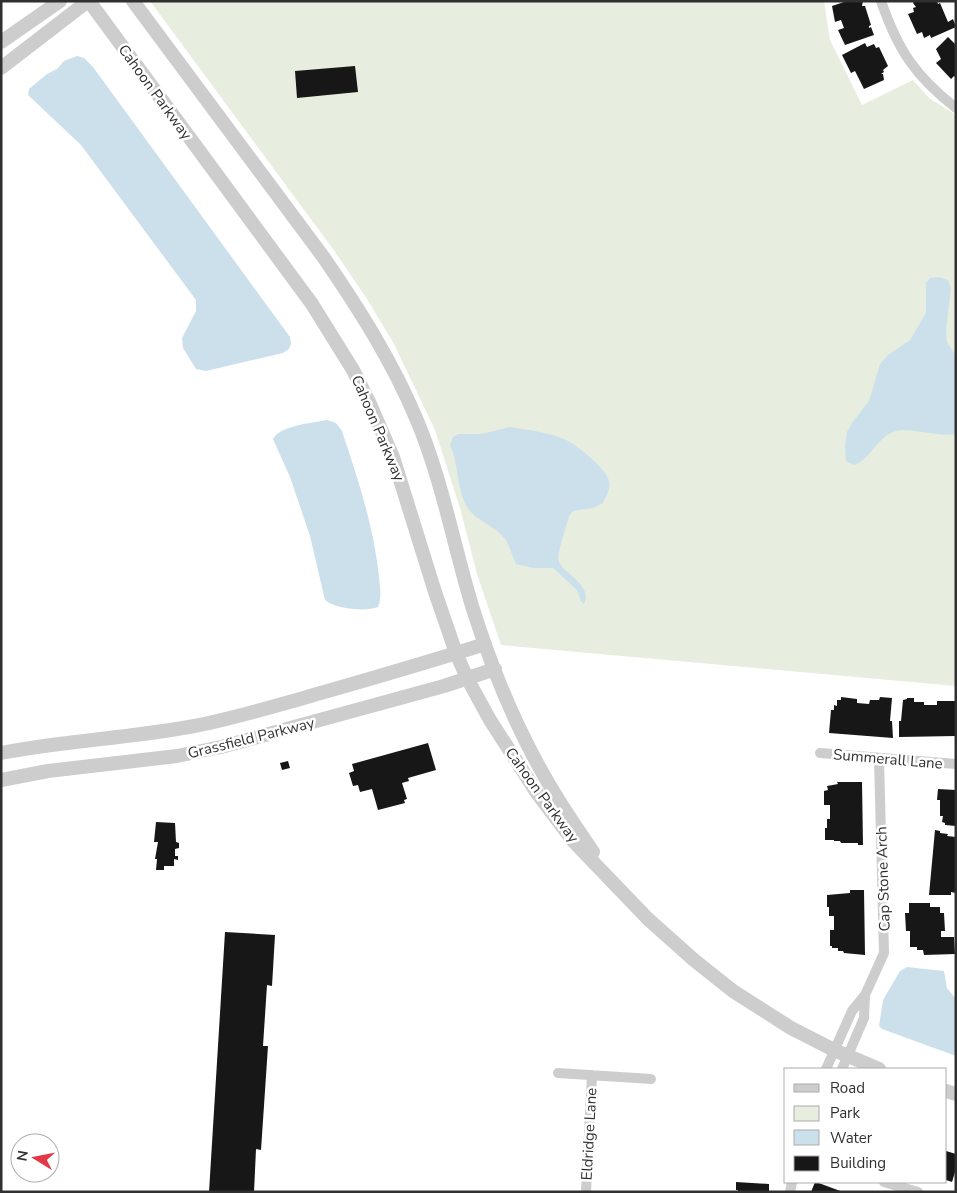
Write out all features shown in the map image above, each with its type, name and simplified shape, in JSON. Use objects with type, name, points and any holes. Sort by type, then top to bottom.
[{"type":"street","points":[[1,42],[60,1]]},
{"type":"street","points":[[1,68],[88,1]]},
{"type":"street","name":"Cahoon Parkway","points":[[88,1],[312,304],[348,361],[370,404],[393,457],[456,653],[467,678],[490,720],[532,786],[574,842],[655,924],[694,960],[733,991],[782,1022],[834,1050],[845,1063],[873,1068]]},
{"type":"street","name":"Cahoon Parkway","points":[[133,1],[324,258],[352,298],[380,344],[409,402],[430,454],[468,591],[485,644],[520,728],[557,798],[613,881]]},
{"type":"street","points":[[881,1],[897,40],[916,71],[932,89],[956,108]]},
{"type":"street","name":"Grassfield Parkway","points":[[1,753],[48,744],[190,727],[240,716],[485,644]]},
{"type":"street","name":"Grassfield Parkway","points":[[1,780],[48,771],[160,758],[214,749],[495,669]]},
{"type":"street","name":"Summerall Lane","points":[[820,753],[956,764]]},
{"type":"street","name":"Cap Stone Arch","points":[[826,1068],[852,1011],[865,995],[885,947],[879,758]]},
{"type":"street","name":"Cap Stone Arch","points":[[845,1063],[864,1018],[865,995]]},
{"type":"street","points":[[558,1073],[651,1079]]},
{"type":"street","name":"Eldridge Lane","points":[[586,1192],[592,1075]]},
{"type":"street","points":[[887,1183],[918,1192]]},
{"type":"green space","points":[[150,1],[824,1],[830,40],[862,105],[913,80],[929,98],[956,115],[956,686],[501,645],[477,574],[460,508],[435,430],[394,344],[367,299],[333,249]]},
{"type":"water","points":[[77,56],[84,58],[93,67],[290,337],[291,344],[289,349],[283,353],[206,371],[196,369],[183,348],[182,338],[196,311],[196,300],[81,145],[28,95],[29,89],[47,74],[57,69],[64,61]]},
{"type":"water","points":[[939,277],[948,280],[951,288],[946,330],[947,342],[956,356],[956,434],[948,435],[899,430],[887,435],[865,458],[854,465],[846,461],[845,445],[847,432],[869,401],[880,364],[888,355],[910,340],[926,313],[926,283],[930,278]]},
{"type":"water","points":[[327,420],[336,423],[342,431],[369,521],[377,558],[380,592],[378,607],[373,609],[336,606],[325,600],[310,536],[290,477],[273,439],[277,434],[290,428]]},
{"type":"water","points":[[510,427],[544,433],[569,441],[590,457],[607,476],[609,487],[603,503],[593,508],[573,511],[569,516],[558,558],[562,567],[585,591],[584,604],[577,590],[553,568],[533,568],[516,564],[501,534],[474,515],[463,498],[450,445],[453,437],[458,434],[481,434]]},
{"type":"water","points":[[907,967],[944,971],[947,988],[956,999],[956,1056],[882,1029],[879,1026],[883,1000],[900,971]]},
{"type":"building","points":[[847,1],[863,1],[862,6],[865,6],[871,25],[869,28],[871,27],[874,35],[845,45],[838,30],[844,28],[841,20],[835,22],[832,6]]},
{"type":"building","points":[[914,1],[937,1],[938,4],[940,3],[948,22],[953,19],[956,27],[931,38],[930,35],[924,38],[922,32],[917,34],[908,14],[914,12],[913,8],[916,7],[913,3]]},
{"type":"building","points":[[948,37],[956,45],[956,78],[954,76],[951,79],[936,63],[941,59],[936,49]]},
{"type":"building","points":[[865,43],[867,47],[874,44],[876,48],[879,47],[888,66],[881,74],[883,74],[884,80],[864,89],[855,71],[851,73],[842,55]]},
{"type":"building","points":[[355,66],[358,92],[297,98],[295,71]]},
{"type":"building","points":[[841,697],[857,699],[857,703],[869,704],[870,700],[879,700],[880,697],[892,698],[890,721],[892,721],[893,738],[829,733],[831,710],[834,710],[834,705],[837,706],[837,700],[841,700]]},
{"type":"building","points":[[914,698],[914,702],[924,702],[924,705],[937,705],[937,701],[956,701],[956,736],[899,737],[899,721],[901,721],[903,700]]},
{"type":"building","points":[[428,743],[436,770],[408,778],[409,781],[402,783],[407,799],[404,800],[405,803],[378,810],[372,789],[360,792],[358,785],[353,786],[349,773],[354,771],[352,764]]},
{"type":"building","points":[[288,761],[290,768],[282,770],[280,763]]},
{"type":"building","points":[[837,782],[862,782],[863,845],[825,840],[827,819],[830,819],[830,805],[824,805],[824,791],[828,790],[827,786],[838,784]]},
{"type":"building","points":[[938,789],[956,790],[956,826],[945,825],[942,822],[943,816],[940,816],[940,800],[937,800]]},
{"type":"building","points":[[156,822],[175,823],[176,842],[179,843],[179,848],[175,849],[175,856],[178,856],[178,860],[174,859],[174,866],[164,866],[164,870],[156,870],[157,859],[155,859],[158,842],[154,842]]},
{"type":"building","points":[[935,830],[948,834],[947,836],[956,837],[956,893],[951,892],[951,895],[929,895]]},
{"type":"building","points":[[850,890],[864,890],[865,955],[844,953],[843,951],[838,951],[838,948],[830,946],[830,930],[834,930],[834,916],[829,916],[827,895],[850,893]]},
{"type":"building","points":[[909,903],[930,903],[930,907],[940,907],[940,913],[944,913],[945,931],[941,931],[941,937],[954,937],[955,954],[924,955],[923,950],[917,950],[917,947],[910,947],[910,931],[906,931],[905,913],[909,913]]},
{"type":"building","points":[[225,932],[275,935],[272,986],[267,985],[263,1046],[268,1046],[261,1150],[256,1149],[254,1192],[209,1192]]},
{"type":"building","points":[[947,1151],[956,1154],[956,1169],[952,1182],[947,1180]]},
{"type":"building","points":[[736,1182],[769,1184],[769,1192],[738,1192],[736,1190]]},
{"type":"building","points":[[815,1183],[819,1183],[843,1192],[811,1192]]}]
